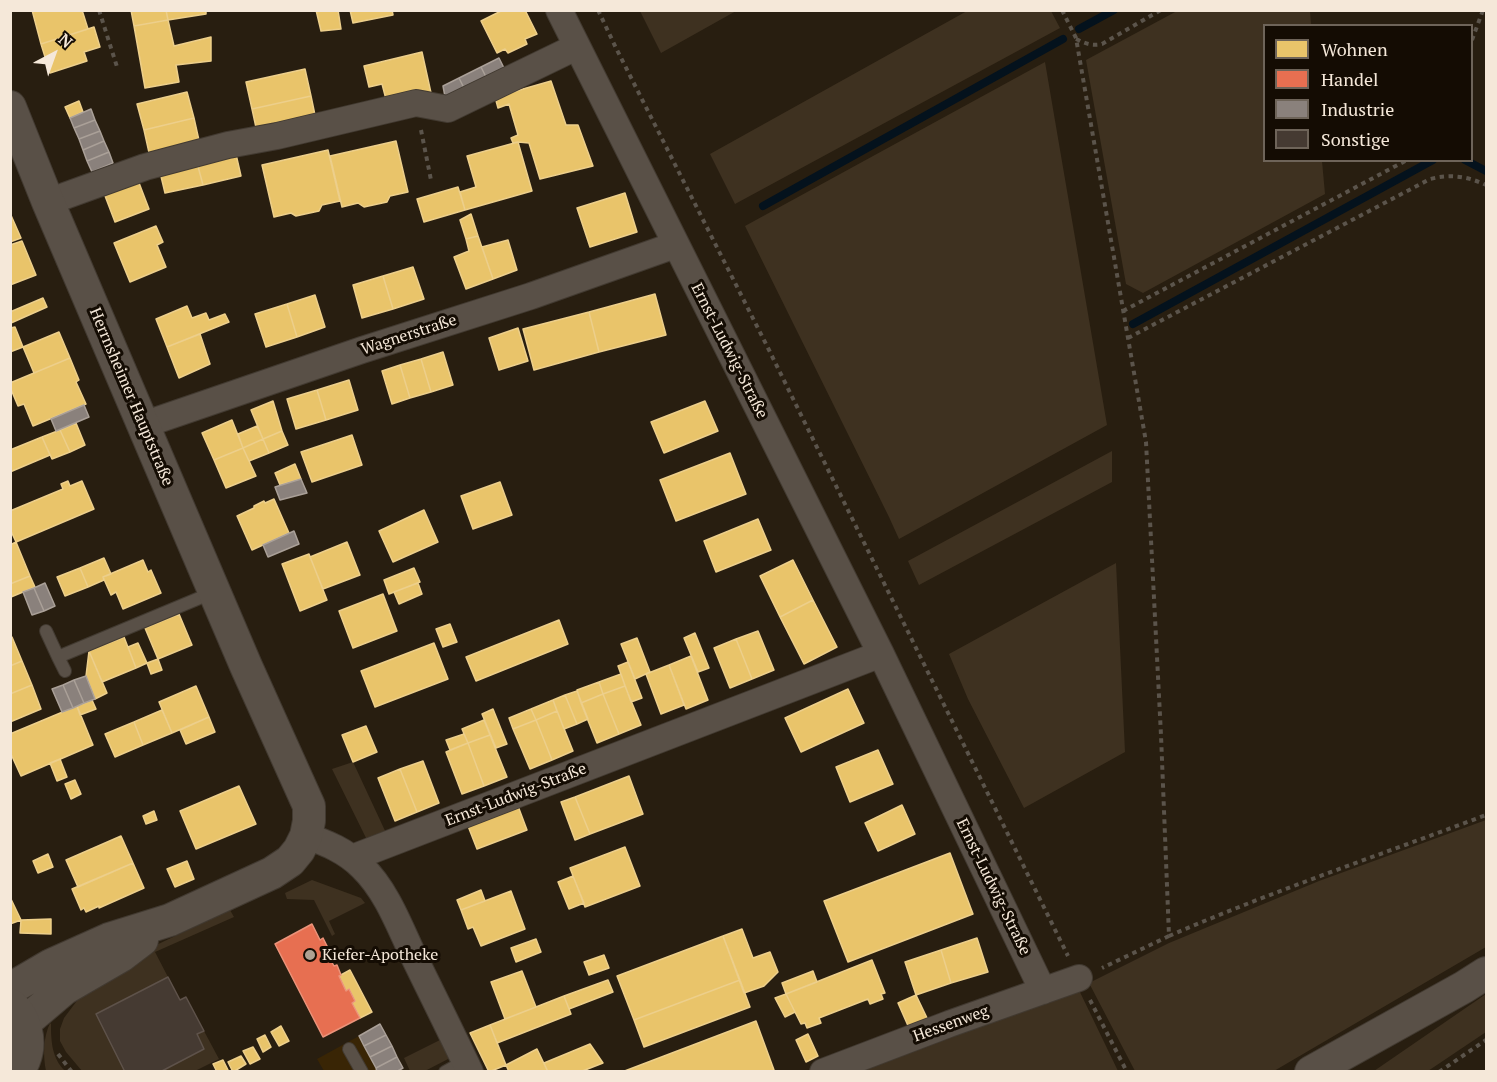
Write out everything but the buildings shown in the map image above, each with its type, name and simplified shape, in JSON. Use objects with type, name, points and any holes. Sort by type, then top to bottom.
[{"type":"main road","points":[[17,1014],[27,1041],[23,1067]]},
{"type":"street","name":"Ernst-Ludwig-Straße","points":[[559,10],[881,654],[1043,991]]},
{"type":"street","points":[[48,202],[145,167],[228,145],[416,103],[448,109],[576,47]]},
{"type":"street","name":"Herrnsheimer Hauptstraße","points":[[10,107],[48,202],[246,666],[309,807],[306,836],[299,850],[290,861],[272,873],[170,920],[109,939],[51,966],[10,989]]},
{"type":"street","name":"Wagnerstraße","points":[[143,424],[531,296],[675,245]]},
{"type":"street","name":"Ernst-Ludwig-Straße","points":[[352,858],[881,654]]},
{"type":"street","points":[[306,836],[328,844],[352,858],[364,868],[385,898],[460,1068]]},
{"type":"street","name":"Herrnsheimer Hauptstraße","points":[[17,1014],[122,956],[170,920]]},
{"type":"street","name":"Hessenweg","points":[[823,1071],[1080,978]]},
{"type":"street","points":[[1311,1071],[1475,980]]},
{"type":"street","points":[[1350,1071],[1475,980]]},
{"type":"lane","points":[[58,657],[215,592]]},
{"type":"lane","points":[[46,631],[65,672]]},
{"type":"lane","points":[[349,1049],[362,1071]]},
{"type":"path","points":[[99,10],[118,70]]},
{"type":"path","points":[[598,10],[1127,1071]]},
{"type":"path","points":[[1062,10],[1076,38],[1146,442],[1169,936]]},
{"type":"path","points":[[1076,38],[1093,46],[1102,44],[1161,10]]},
{"type":"path","points":[[1473,37],[1483,10]]},
{"type":"path","points":[[416,103],[431,180]]},
{"type":"path","points":[[1123,311],[1403,162]]},
{"type":"path","points":[[1128,338],[1430,179],[1455,176],[1469,178],[1486,185]]},
{"type":"path","points":[[1080,978],[1226,911],[1486,815]]},
{"type":"path","points":[[1439,1071],[1486,1040]]},
{"type":"path","points":[[56,1049],[58,1055],[72,1071]]},
{"type":"shaded area","points":[[640,11],[736,11],[661,53]]},
{"type":"shaded area","points":[[967,11],[1051,11],[1060,28],[735,204],[710,154]]},
{"type":"shaded area","points":[[1177,11],[1310,11],[1311,24],[1263,24],[1263,162],[1322,162],[1325,194],[1143,293],[1126,284],[1086,60]]},
{"type":"shaded area","points":[[1045,62],[1107,425],[899,539],[745,226]]},
{"type":"shaded area","points":[[1112,451],[1112,482],[919,585],[908,561]]},
{"type":"shaded area","points":[[1116,563],[1125,752],[1024,808],[968,699],[949,654]]},
{"type":"shaded area","points":[[353,762],[387,835],[368,842],[332,769]]},
{"type":"shaded area","points":[[1486,820],[1486,947],[1274,1071],[1135,1071],[1089,983],[1169,943],[1319,881]]},
{"type":"shaded area","points":[[312,880],[361,898],[365,903],[329,921],[335,934],[332,936],[314,900],[287,899],[285,893]]},
{"type":"shaded area","points":[[230,910],[234,917],[155,952],[168,977],[96,1014],[125,1071],[82,1071],[60,1041],[60,1029],[64,1018],[79,998],[152,947]]},
{"type":"shaded area","points":[[1078,988],[1118,1071],[849,1072]]},
{"type":"shaded area","points":[[1486,994],[1486,1032],[1428,1071],[1374,1071]]},
{"type":"shaded area","points":[[50,1023],[55,1055],[65,1071],[46,1071],[44,1047]]},
{"type":"shaded area","points":[[204,1031],[219,1059],[195,1071],[160,1072],[204,1049],[197,1034]]},
{"type":"shaded area","points":[[359,1036],[377,1071],[324,1071],[317,1059]]},
{"type":"shaded area","points":[[440,1040],[450,1058],[423,1072],[410,1071],[404,1058]]},
{"type":"waterway","points":[[1079,29],[1114,10]]},
{"type":"waterway","points":[[763,206],[1063,39]]},
{"type":"waterway","points":[[1133,324],[1429,162]]},
{"type":"waterway","points":[[1469,162],[1486,171]]},
{"type":"place","name":"Kiefer-Apotheke","points":[[310,955]]}]
